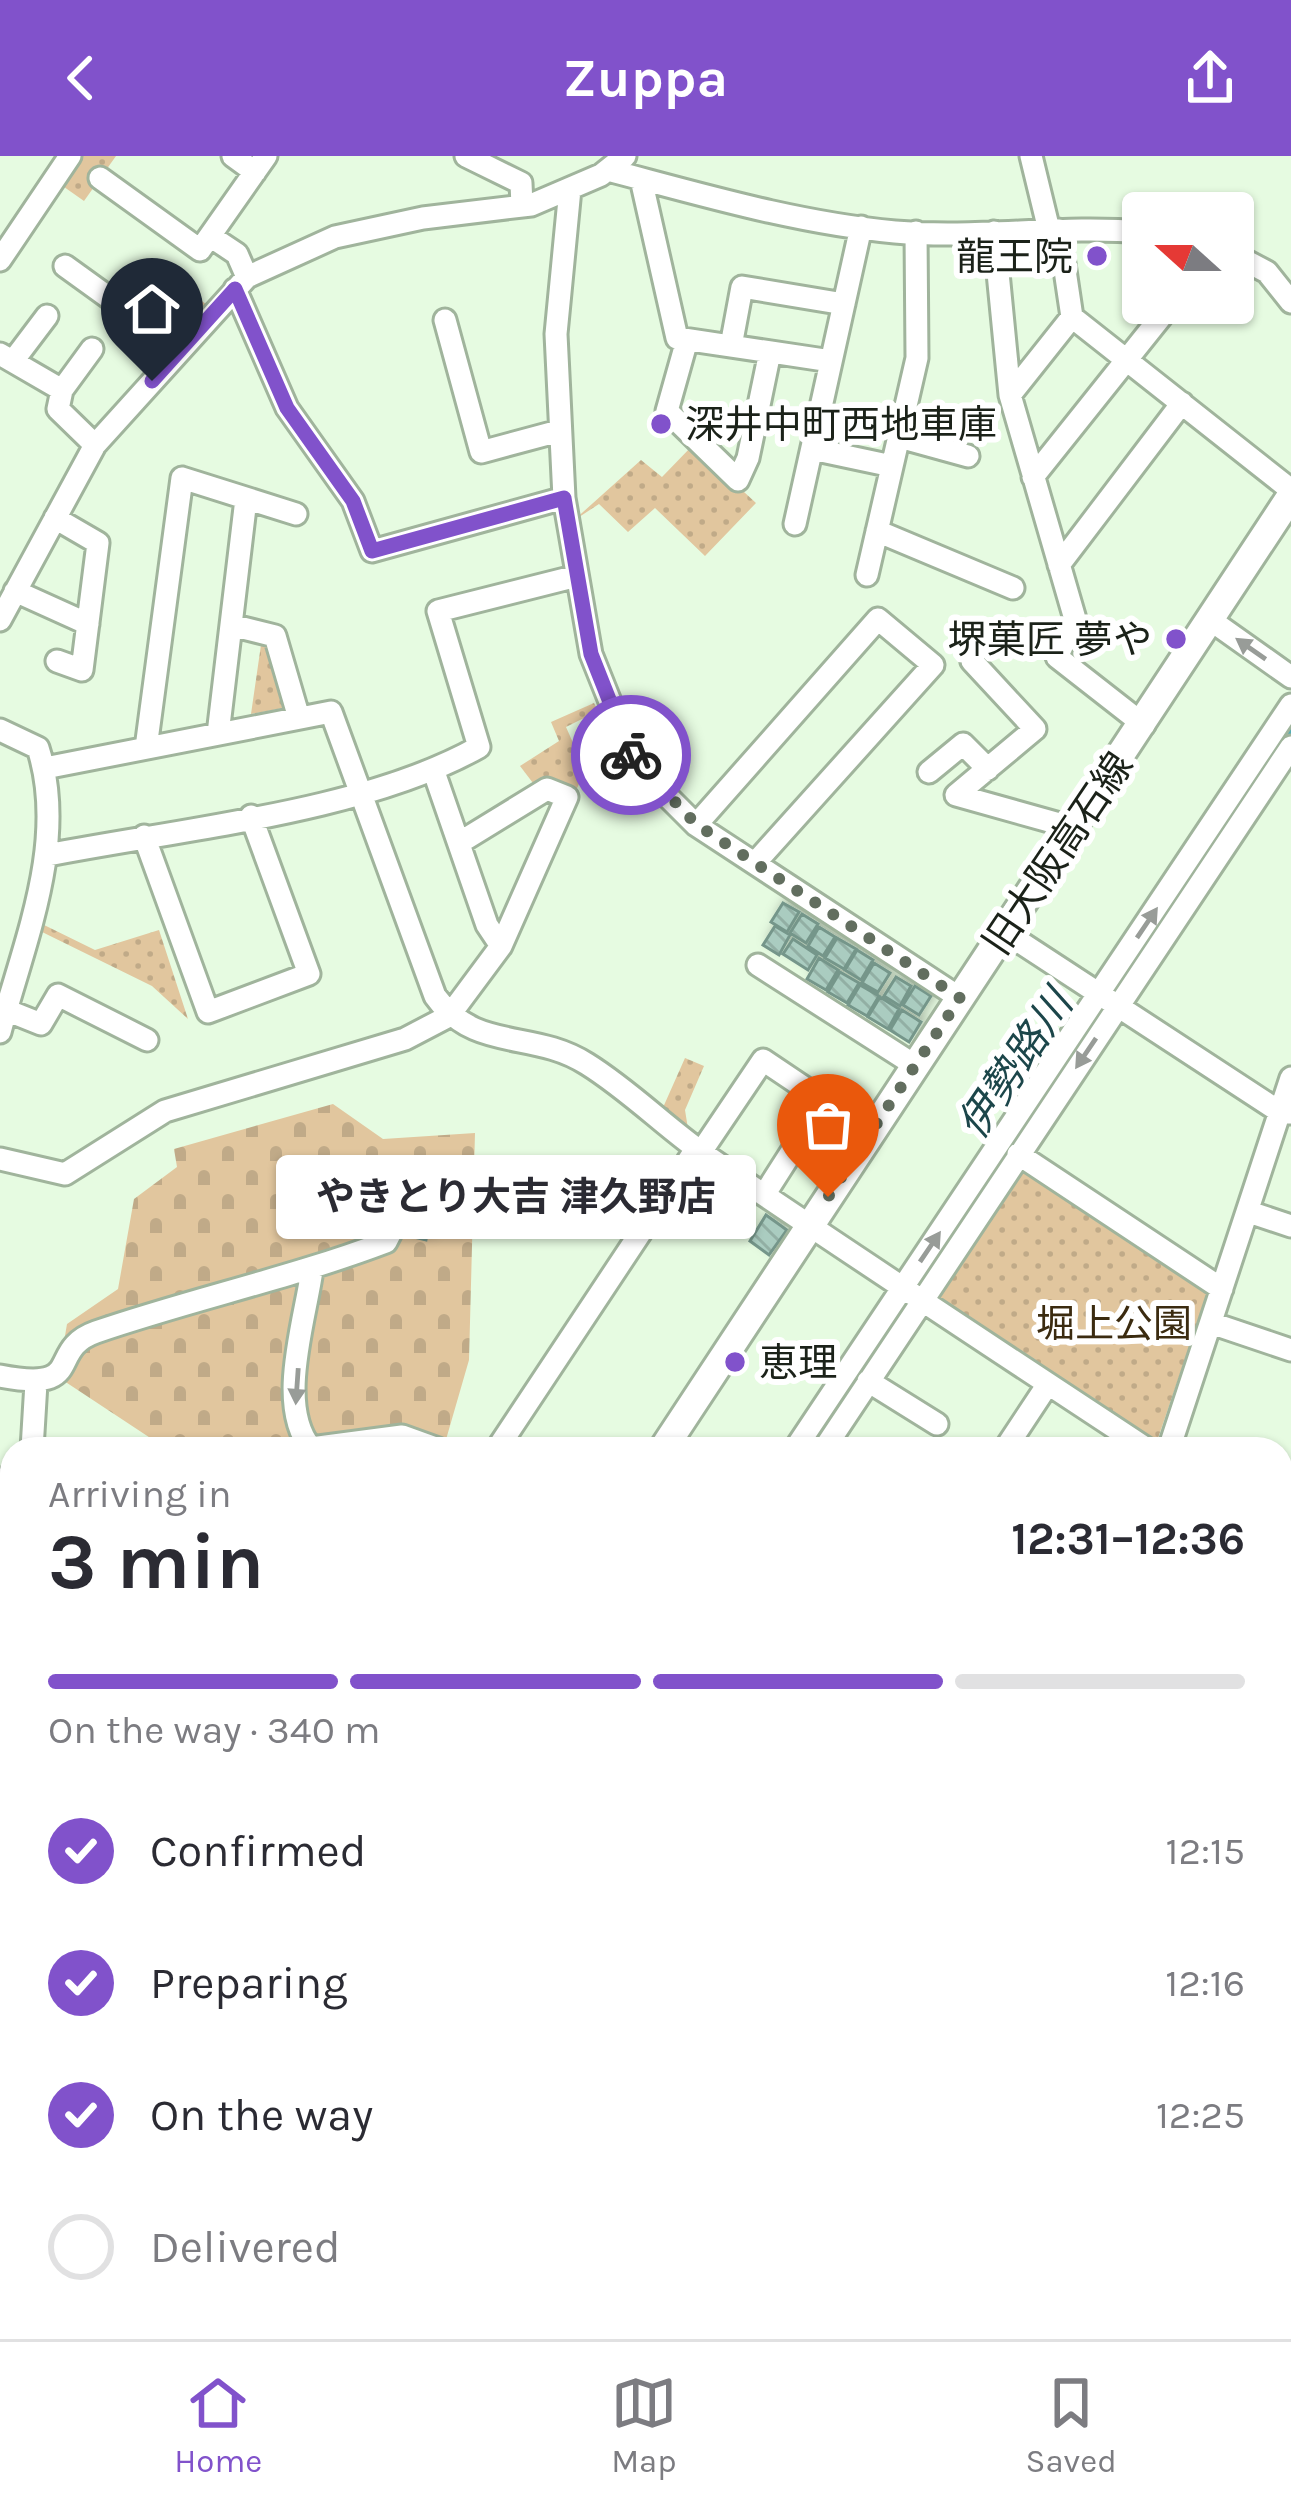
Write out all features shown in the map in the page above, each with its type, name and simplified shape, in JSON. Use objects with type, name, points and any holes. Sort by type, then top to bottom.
[{"type":"main road","name":"旧大阪高石線","points":[[671,1437],[1212,621],[1291,493]]},
{"type":"street","points":[[0,260],[8,233],[70,156]]},
{"type":"street","points":[[100,178],[200,250],[261,164],[233,156]]},
{"type":"street","points":[[466,156],[521,183],[521,206]]},
{"type":"street","points":[[1031,156],[1054,230],[1072,317],[1291,493]]},
{"type":"street","points":[[0,620],[95,445],[241,283],[335,237],[423,218],[521,206],[570,189],[617,161],[641,179],[794,218],[916,232],[1122,232]]},
{"type":"street","points":[[641,179],[677,338],[831,361]]},
{"type":"street","points":[[570,189],[556,334],[564,498],[591,654],[635,764],[696,824],[960,998]]},
{"type":"street","points":[[795,524],[861,227]]},
{"type":"street","points":[[867,575],[916,358],[916,232]]},
{"type":"street","points":[[994,232],[1010,394],[1075,619],[1057,657],[1144,724]]},
{"type":"street","points":[[210,236],[237,254],[241,283],[287,408],[353,501],[372,551],[564,498]]},
{"type":"street","points":[[1254,265],[1268,272],[1291,302]]},
{"type":"street","points":[[65,266],[180,349]]},
{"type":"street","points":[[731,346],[742,287],[844,304]]},
{"type":"street","points":[[47,316],[6,357],[62,390]]},
{"type":"street","points":[[1010,394],[1072,317]]},
{"type":"street","points":[[445,320],[481,452],[559,430]]},
{"type":"street","points":[[1034,477],[1156,324]]},
{"type":"street","points":[[687,340],[667,411],[738,479],[770,352]]},
{"type":"street","points":[[92,349],[62,390],[58,409],[95,445]]},
{"type":"street","points":[[1059,565],[1182,403]]},
{"type":"street","points":[[898,437],[968,456]]},
{"type":"street","points":[[812,449],[892,466]]},
{"type":"street","points":[[146,748],[182,478],[296,514]]},
{"type":"street","points":[[218,734],[246,499]]},
{"type":"street","points":[[56,518],[98,544],[82,670],[57,661]]},
{"type":"street","points":[[877,531],[1013,588]]},
{"type":"street","points":[[48,855],[358,795],[434,772],[479,747],[439,611],[577,576]]},
{"type":"street","points":[[16,592],[88,624]]},
{"type":"street","points":[[696,824],[878,619],[933,665],[755,863]]},
{"type":"street","points":[[1212,621],[1291,677]]},
{"type":"street","points":[[231,625],[275,636],[299,718]]},
{"type":"street","points":[[982,636],[972,661],[1035,729],[956,795],[1074,828]]},
{"type":"street","points":[[804,1437],[1018,1154],[1291,705]]},
{"type":"street","points":[[45,769],[331,712],[435,996],[449,1016],[485,1038],[539,1041],[582,1061],[809,1226],[1129,1437]]},
{"type":"street","points":[[0,730],[38,748],[45,769],[48,855],[3,1021],[41,1024],[58,995],[147,1040]]},
{"type":"street","points":[[929,772],[963,744],[988,769]]},
{"type":"street","points":[[832,1437],[868,1381],[911,1295],[1108,1000],[1291,747]]},
{"type":"street","points":[[434,772],[487,925],[501,946]]},
{"type":"street","points":[[0,1159],[64,1174],[165,1111],[405,1039],[449,1016],[501,946],[567,797],[547,789],[459,843]]},
{"type":"street","points":[[144,836],[208,1012],[309,974],[250,816]]},
{"type":"street","points":[[1003,931],[1285,1112]]},
{"type":"street","points":[[758,965],[916,1066]]},
{"type":"street","points":[[505,1437],[763,1060],[824,1101],[764,1195]]},
{"type":"street","points":[[1173,1437],[1285,1112],[1291,1078]]},
{"type":"street","points":[[1018,1154],[1222,1289]]},
{"type":"street","points":[[0,1376],[37,1383],[58,1376],[89,1334],[312,1270],[386,1242],[402,1211]]},
{"type":"street","points":[[1249,1212],[1291,1226]]},
{"type":"street","points":[[302,1437],[295,1394],[312,1270]]},
{"type":"street","points":[[1210,1323],[1291,1350]]},
{"type":"street","points":[[868,1381],[937,1424]]},
{"type":"street","points":[[33,1437],[37,1383]]},
{"type":"street","points":[[1013,1437],[1048,1384]]},
{"type":"green space","points":[[75,156],[116,156],[84,201],[57,182]]},
{"type":"green space","points":[[182,287],[206,304],[184,329],[175,331],[163,321]]},
{"type":"green space","points":[[693,445],[756,503],[705,556],[655,508],[628,532],[599,504],[573,521],[641,460],[662,477]]},
{"type":"green space","points":[[262,638],[269,644],[286,702],[283,708],[251,714]]},
{"type":"green space","points":[[594,703],[598,711],[566,727],[585,770],[575,793],[536,787],[520,766],[559,741],[551,722]]},
{"type":"green space","points":[[40,923],[95,950],[159,930],[188,1019],[152,986],[38,930]]},
{"type":"green space","points":[[685,1058],[704,1066],[685,1110],[689,1135],[661,1112]]},
{"type":"green space","points":[[333,1104],[383,1139],[475,1133],[469,1360],[447,1437],[149,1437],[58,1377],[67,1324],[118,1289],[134,1199],[177,1167],[174,1149]]},
{"type":"green space","name":"堀上公園","points":[[1022,1170],[1208,1292],[1158,1437],[1145,1437],[937,1299]]},
{"type":"building","points":[[783,903],[799,912],[787,932],[771,922]]},
{"type":"building","points":[[802,914],[818,924],[806,943],[790,933]]},
{"type":"building","points":[[775,926],[790,935],[779,955],[763,945]]},
{"type":"building","points":[[819,927],[835,937],[823,956],[808,946]]},
{"type":"building","points":[[837,938],[856,949],[844,969],[825,958]]},
{"type":"building","points":[[793,939],[817,955],[808,970],[783,954]]},
{"type":"building","points":[[857,950],[873,960],[861,980],[845,970]]},
{"type":"building","points":[[819,958],[838,970],[826,990],[807,979]]},
{"type":"building","points":[[874,963],[890,973],[878,992],[862,983]]},
{"type":"building","points":[[840,972],[859,983],[847,1003],[828,992]]},
{"type":"building","points":[[896,977],[911,986],[900,1006],[884,996]]},
{"type":"building","points":[[860,985],[879,996],[867,1016],[848,1005]]},
{"type":"building","points":[[915,986],[931,996],[919,1015],[903,1005]]},
{"type":"building","points":[[880,997],[899,1009],[888,1029],[868,1017]]},
{"type":"building","points":[[902,1010],[921,1022],[909,1042],[890,1030]]},
{"type":"building","points":[[412,1203],[433,1207],[426,1240],[405,1235]]},
{"type":"building","points":[[766,1215],[787,1230],[769,1255],[750,1241]]},
{"type":"waterway","name":"伊勢路川","points":[[940,1250],[1291,726]]},
{"type":"way so far","points":[[631,755],[696,824],[960,998],[828,1197]]},
{"type":"place","name":"龍王院","points":[[1097,256]]},
{"type":"place","name":"深井中町西地車庫","points":[[661,424]]},
{"type":"place","name":"堺菓匠 夢や","points":[[1176,639]]},
{"type":"place","name":"やきとり大吉 津久野店","points":[[828,1197]]},
{"type":"place","name":"恵理","points":[[735,1362]]},
{"type":"route","points":[[152,381],[235,289],[287,408],[353,501],[372,551],[564,498],[591,654],[606,702],[631,755]]}]
